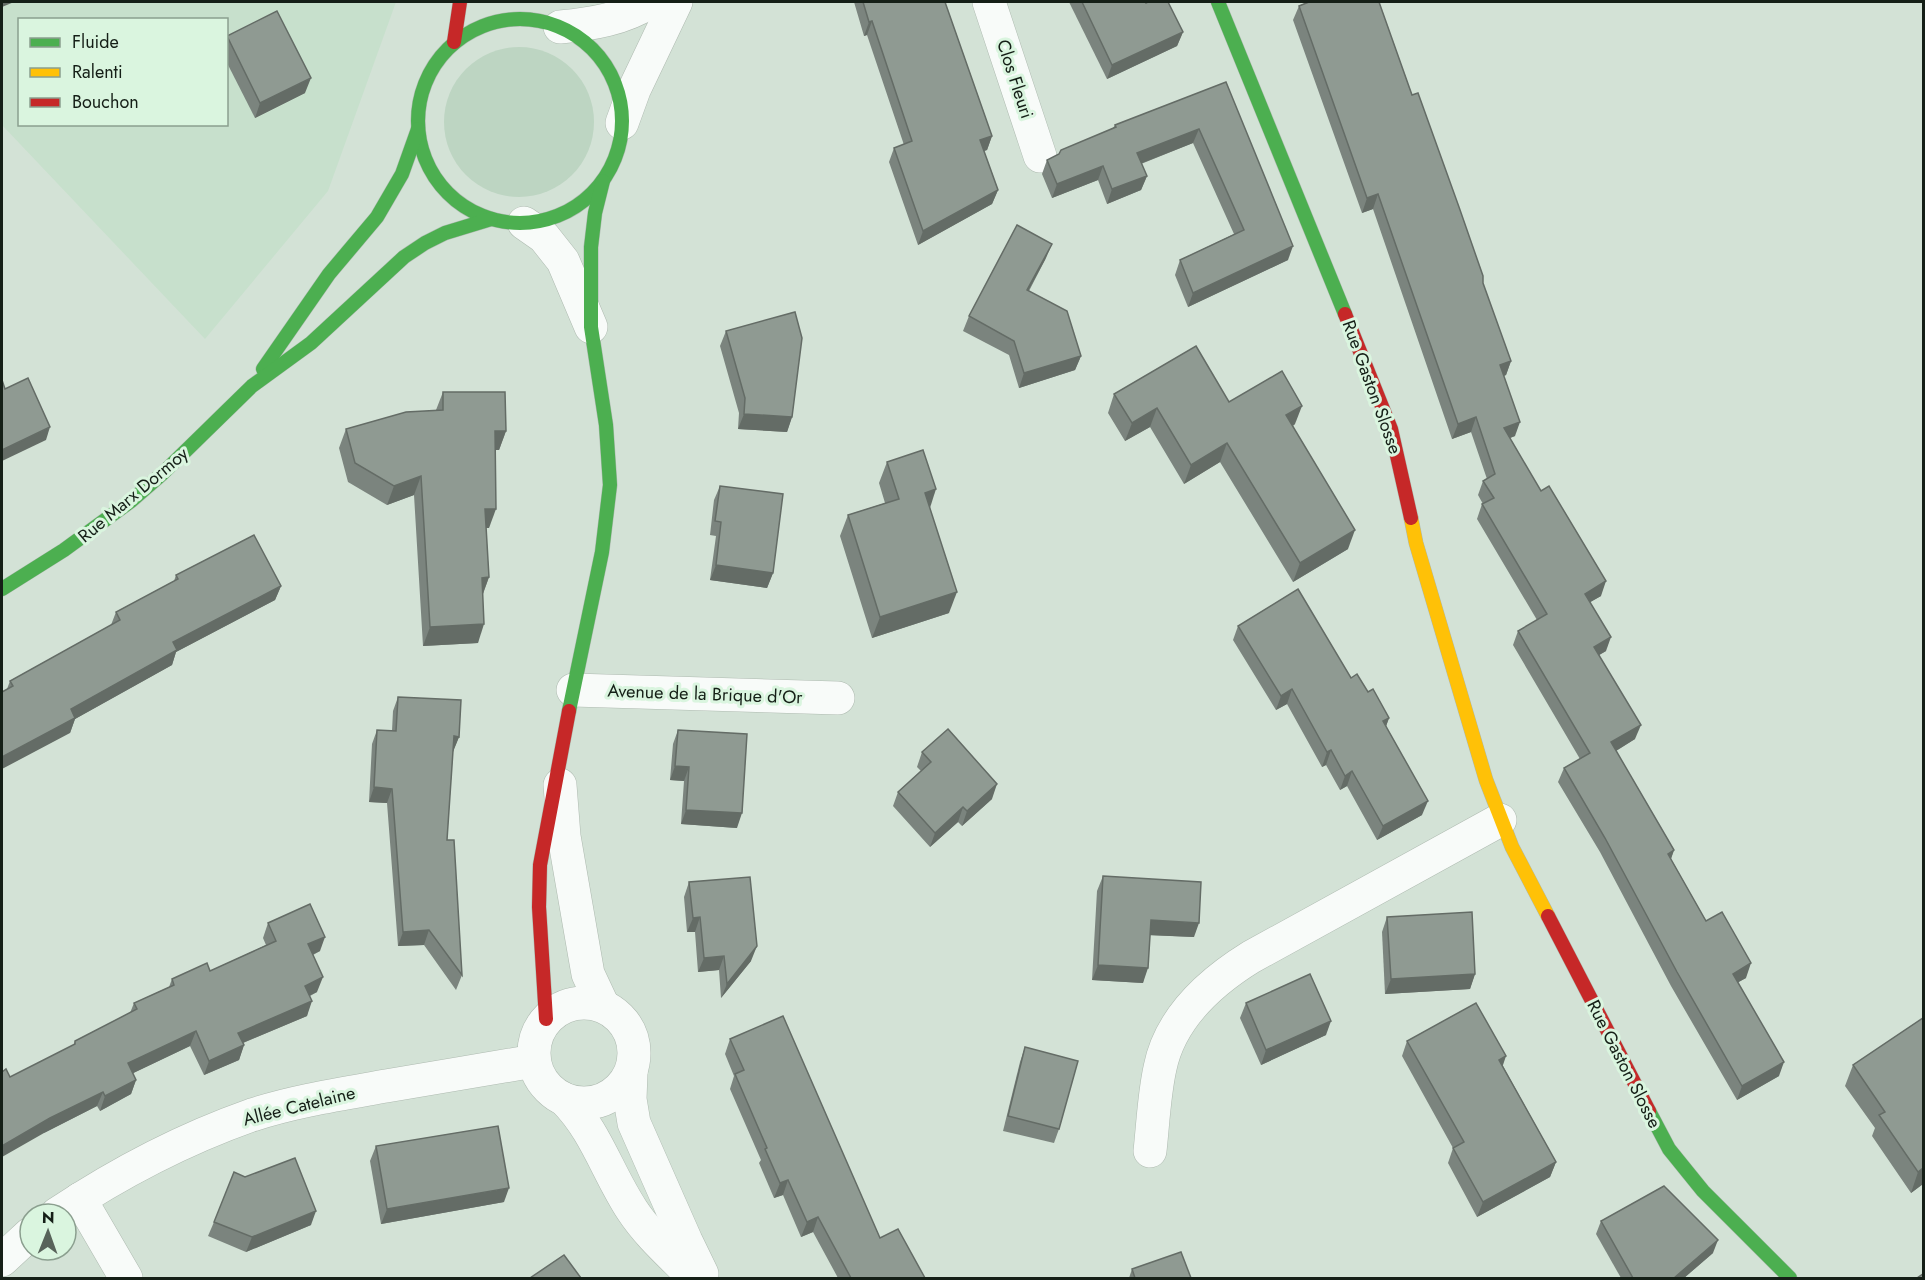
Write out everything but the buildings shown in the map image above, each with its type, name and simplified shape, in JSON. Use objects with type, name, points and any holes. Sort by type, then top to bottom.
[{"type":"street","points":[[454,42],[460,2]]},
{"type":"street","points":[[603,181],[593,193],[568,211],[540,221],[524,223],[491,219],[464,206],[440,186],[425,159],[418,129],[420,99],[424,85],[438,59],[454,42],[467,33],[497,21],[521,19],[553,24],[599,22],[650,2]]},
{"type":"street","points":[[546,1019],[539,907],[543,845],[602,552],[610,485],[606,425],[591,327],[591,247],[595,213],[603,181],[617,153],[622,123],[638,81],[676,2]]},
{"type":"street","name":"Clos Fleuri","points":[[989,2],[1040,156]]},
{"type":"street","name":"Rue Gaston Slosse","points":[[1218,2],[1368,368],[1390,429],[1416,543],[1500,820],[1668,1149],[1703,1191],[1790,1278]]},
{"type":"street","points":[[534,8],[553,24],[576,35],[590,46],[610,74],[617,89],[622,123]]},
{"type":"street","name":"Rue Marx Dormoy","points":[[252,386],[313,295],[377,217],[402,174],[418,129]]},
{"type":"street","name":"Rue Marx Dormoy","points":[[2,589],[64,550],[131,501],[252,386],[311,343],[396,264],[420,245],[451,229],[491,219]]},
{"type":"street","points":[[524,223],[544,237],[563,261],[591,327]]},
{"type":"street","name":"Avenue de la Brique d'Or","points":[[573,690],[838,698]]},
{"type":"street","points":[[559,765],[564,836],[588,974],[603,1005]]},
{"type":"street","points":[[1150,1151],[1156,1088],[1166,1047],[1184,1015],[1212,986],[1231,969],[1251,957],[1500,820]]},
{"type":"street","points":[[694,1278],[654,1237],[632,1210],[587,1126],[564,1099],[545,1084],[534,1061],[534,1043],[546,1019],[560,1008],[577,1002],[603,1005],[618,1015],[633,1037],[635,1055],[631,1073],[630,1099],[634,1123],[704,1278]]},
{"type":"street","name":"Allée Catelaine","points":[[76,1202],[177,1144],[254,1115],[337,1094],[534,1061]]},
{"type":"street","points":[[564,1099],[582,1103],[599,1101],[614,1093],[631,1073]]},
{"type":"street","name":"Allée Catelaine","points":[[78,1217],[126,1278]]},
{"type":"street","points":[[2,1260],[18,1245]]},
{"type":"shaded area","points":[[2,2],[396,2],[328,191],[205,339],[2,125]]},
{"type":"shaded area","points":[[519,47],[534,48],[548,53],[572,69],[588,93],[593,107],[593,137],[588,151],[572,175],[548,191],[534,196],[519,197],[504,196],[490,191],[466,175],[450,151],[445,137],[444,122],[445,107],[450,93],[466,69],[490,53],[504,48]]},
{"type":"traffic: fast","points":[[1218,2],[1345,314]]},
{"type":"traffic: fast","points":[[510,19],[530,19],[550,23],[568,31],[585,42],[599,56],[618,91],[622,121],[618,151],[610,169],[599,186],[585,200],[550,219],[530,223],[510,223],[490,219],[472,211],[455,200],[441,186],[422,151],[418,131],[418,111],[422,91],[430,73],[441,56],[455,42],[490,23],[510,19]]},
{"type":"traffic: fast","points":[[263,369],[329,274],[377,217],[402,174],[418,129]]},
{"type":"traffic: fast","points":[[569,711],[602,552],[610,485],[606,425],[591,327],[591,247],[595,213],[603,181]]},
{"type":"traffic: fast","points":[[2,589],[64,550],[131,501],[252,386],[311,343],[404,257],[445,233],[491,219]]},
{"type":"traffic: fast","points":[[1649,1111],[1669,1149],[1703,1191],[1790,1278]]},
{"type":"traffic: slow","points":[[1411,518],[1416,543],[1486,780],[1512,847],[1548,916]]},
{"type":"traffic: jam","points":[[454,42],[460,2]]},
{"type":"traffic: jam","points":[[1345,314],[1391,429],[1411,518]]},
{"type":"traffic: jam","points":[[546,1019],[539,907],[540,865],[569,711]]},
{"type":"traffic: jam","points":[[1548,916],[1649,1111]]}]
